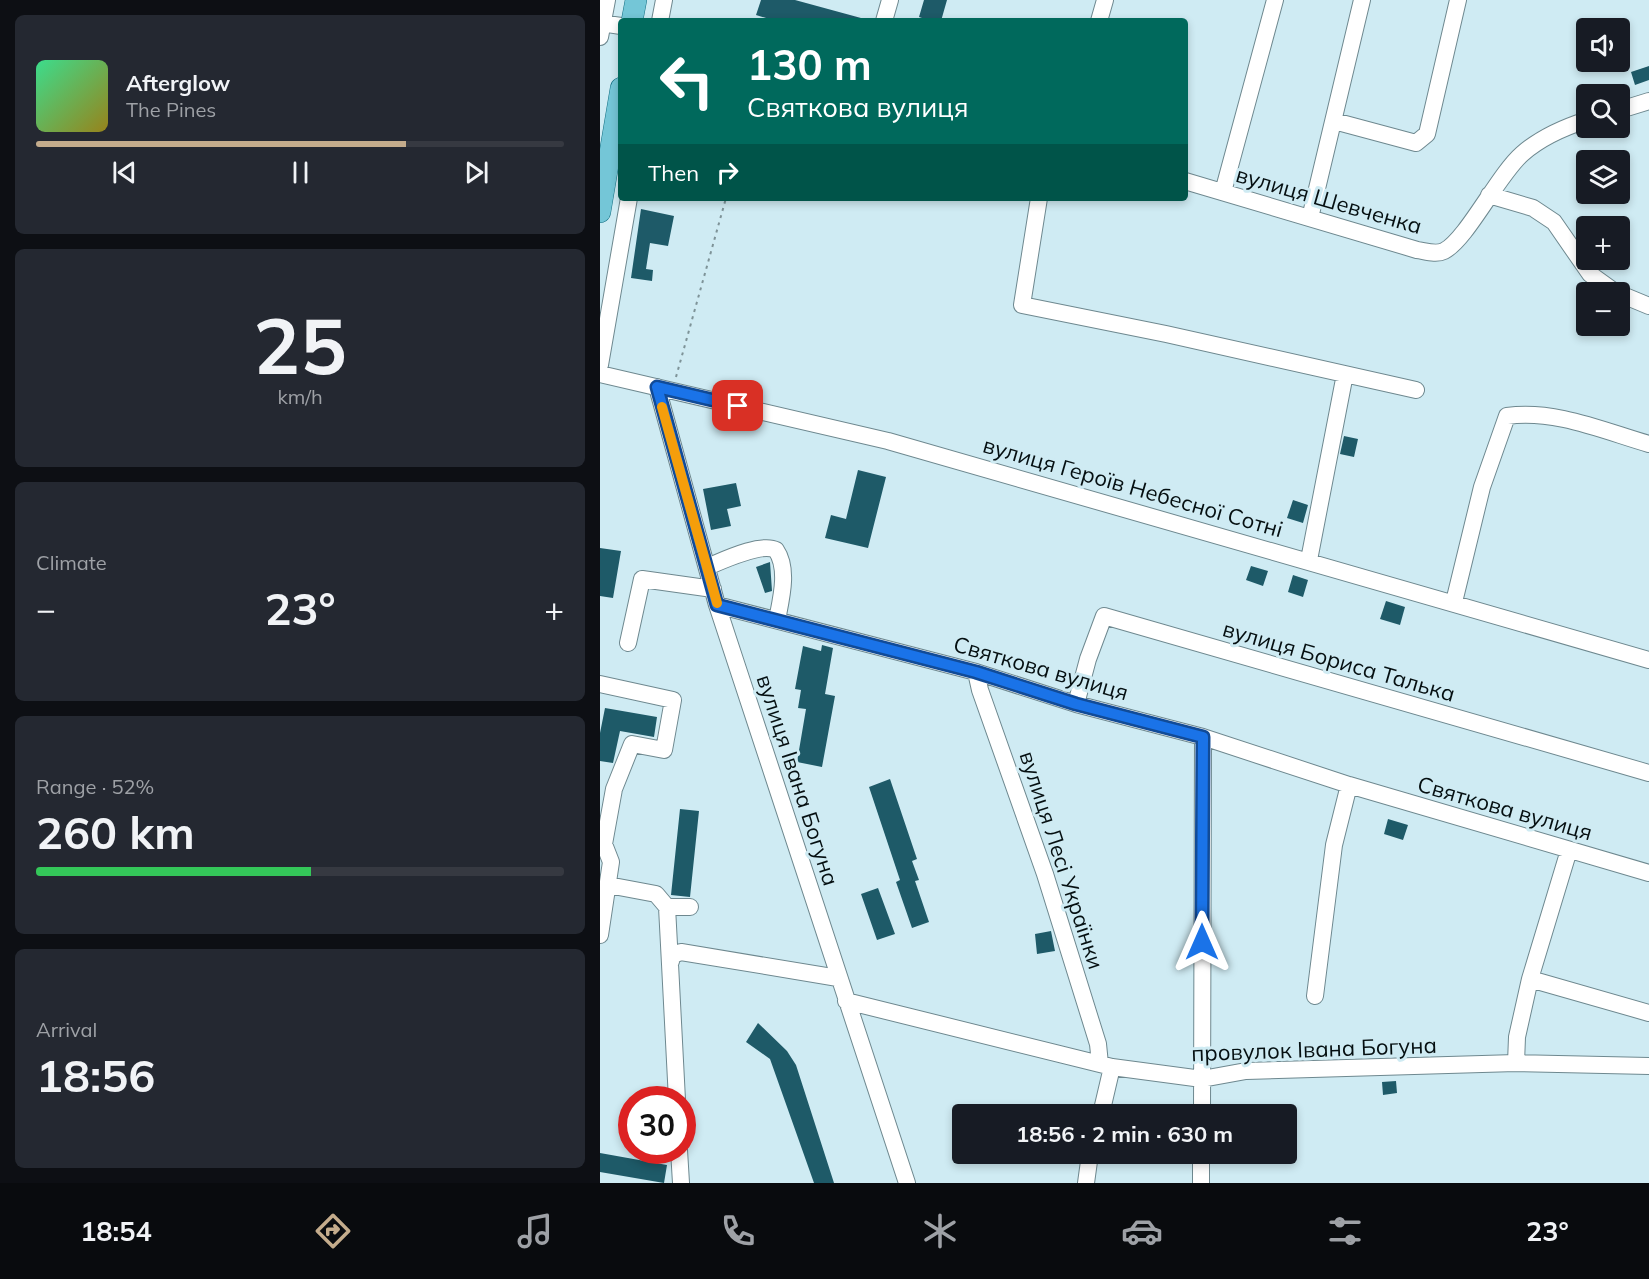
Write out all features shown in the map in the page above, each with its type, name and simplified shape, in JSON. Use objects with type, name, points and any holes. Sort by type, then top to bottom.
[{"type":"main road","points":[[633,18],[636,0]]},
{"type":"main road","points":[[600,212],[618,106]]},
{"type":"street","points":[[607,0],[601,28],[618,26]]},
{"type":"street","points":[[661,18],[664,0]]},
{"type":"street","points":[[885,18],[890,0]]},
{"type":"street","points":[[1100,18],[1105,0]]},
{"type":"street","points":[[1223,192],[1275,0]]},
{"type":"street","points":[[1310,218],[1362,0]]},
{"type":"street","points":[[1334,121],[1416,143],[1426,134],[1458,0]]},
{"type":"street","points":[[1630,107],[1649,101]]},
{"type":"street","name":"вулиця Шевченка","points":[[1188,182],[1417,250],[1436,253],[1445,250],[1522,154],[1546,139],[1576,125]]},
{"type":"street","points":[[1489,195],[1533,208],[1554,222],[1590,274],[1601,282]]},
{"type":"street","points":[[600,365],[628,201]]},
{"type":"street","points":[[1039,201],[1022,305],[1416,390]]},
{"type":"street","points":[[1630,298],[1649,306]]},
{"type":"street","name":"вулиця Героїв Небесної Сотні","points":[[600,374],[888,441],[1309,560],[1649,660]]},
{"type":"street","points":[[1309,560],[1345,374]]},
{"type":"street","name":"вулиця Івана Богуна","points":[[663,389],[715,597],[838,978],[908,1183]]},
{"type":"street","points":[[1454,602],[1482,487],[1507,416],[1527,413],[1583,424],[1649,444]]},
{"type":"street","points":[[707,567],[754,550],[768,547],[776,550],[781,563],[783,590],[777,620]]},
{"type":"street","name":"Святкова вулиця","points":[[628,643],[642,579],[715,597],[777,620],[976,672],[1076,704],[1203,737],[1349,785],[1649,873]]},
{"type":"street","name":"вулиця Бориса Талька","points":[[1076,704],[1088,658],[1104,616],[1649,773]]},
{"type":"street","name":"вулиця Лесі Українки","points":[[976,672],[980,690],[1045,874],[1106,1066],[1102,1104]]},
{"type":"street","points":[[600,684],[673,700],[664,750],[632,744],[614,789],[604,844],[611,862],[600,935]]},
{"type":"street","points":[[1202,1104],[1203,737]]},
{"type":"street","points":[[1315,996],[1334,844],[1349,785]]},
{"type":"street","points":[[1516,1064],[1517,1037],[1530,980],[1569,850]]},
{"type":"street","points":[[608,885],[656,894],[667,907],[676,1086]]},
{"type":"street","points":[[667,907],[690,907]]},
{"type":"street","points":[[670,964],[673,955],[681,952],[838,978]]},
{"type":"street","points":[[1530,980],[1649,1013]]},
{"type":"street","name":"провулок Івана Богуна","points":[[846,1001],[1106,1066],[1202,1079],[1246,1071],[1516,1064],[1649,1066]]},
{"type":"street","points":[[680,1164],[681,1183]]},
{"type":"street","points":[[1086,1183],[1089,1164]]},
{"type":"street","points":[[1201,1164],[1201,1183]]},
{"type":"path","points":[[663,389],[681,367],[725,201]]},
{"type":"building","points":[[761,0],[795,0],[861,18],[766,18],[756,15]]},
{"type":"building","points":[[924,0],[947,0],[942,18],[919,17]]},
{"type":"building","points":[[1649,66],[1649,80],[1635,85],[1631,72]]},
{"type":"building","points":[[641,209],[674,216],[668,246],[650,243],[646,269],[653,270],[652,281],[631,278]]},
{"type":"building","points":[[1344,436],[1358,439],[1354,457],[1340,454]]},
{"type":"building","points":[[858,470],[886,477],[868,548],[825,538],[831,515],[846,519]]},
{"type":"building","points":[[736,483],[741,506],[727,509],[731,526],[711,530],[703,489]]},
{"type":"building","points":[[1293,500],[1308,505],[1303,523],[1287,518]]},
{"type":"building","points":[[600,548],[621,551],[613,598],[600,596]]},
{"type":"building","points":[[770,562],[772,591],[765,593],[756,567]]},
{"type":"building","points":[[1251,566],[1268,571],[1263,586],[1246,580]]},
{"type":"building","points":[[1293,575],[1308,580],[1303,597],[1288,592]]},
{"type":"building","points":[[1386,601],[1405,607],[1400,625],[1380,619]]},
{"type":"building","points":[[822,645],[833,648],[825,694],[835,696],[822,767],[797,762],[806,709],[798,708],[801,690],[795,689],[803,646],[821,651]]},
{"type":"building","points":[[605,708],[657,717],[654,737],[620,731],[613,763],[600,761],[600,733]]},
{"type":"building","points":[[890,779],[917,859],[912,861],[919,880],[915,881],[929,922],[912,928],[896,882],[900,880],[869,787]]},
{"type":"building","points":[[680,809],[699,811],[690,897],[671,895]]},
{"type":"building","points":[[1388,819],[1408,825],[1403,840],[1384,834]]},
{"type":"building","points":[[878,888],[895,934],[877,940],[861,894]]},
{"type":"building","points":[[1051,931],[1055,951],[1037,954],[1035,934]]},
{"type":"building","points":[[758,1023],[787,1051],[796,1065],[834,1183],[814,1183],[770,1059],[746,1042]]},
{"type":"building","points":[[1396,1081],[1397,1093],[1383,1095],[1382,1082]]},
{"type":"building","points":[[600,1153],[618,1156],[618,1164],[667,1165],[664,1183],[600,1172]]},
{"type":"slow traffic","points":[[662,407],[717,603]]},
{"type":"route","points":[[738,406],[657,387],[717,605],[976,672],[1076,704],[1203,737],[1202,942]]}]
